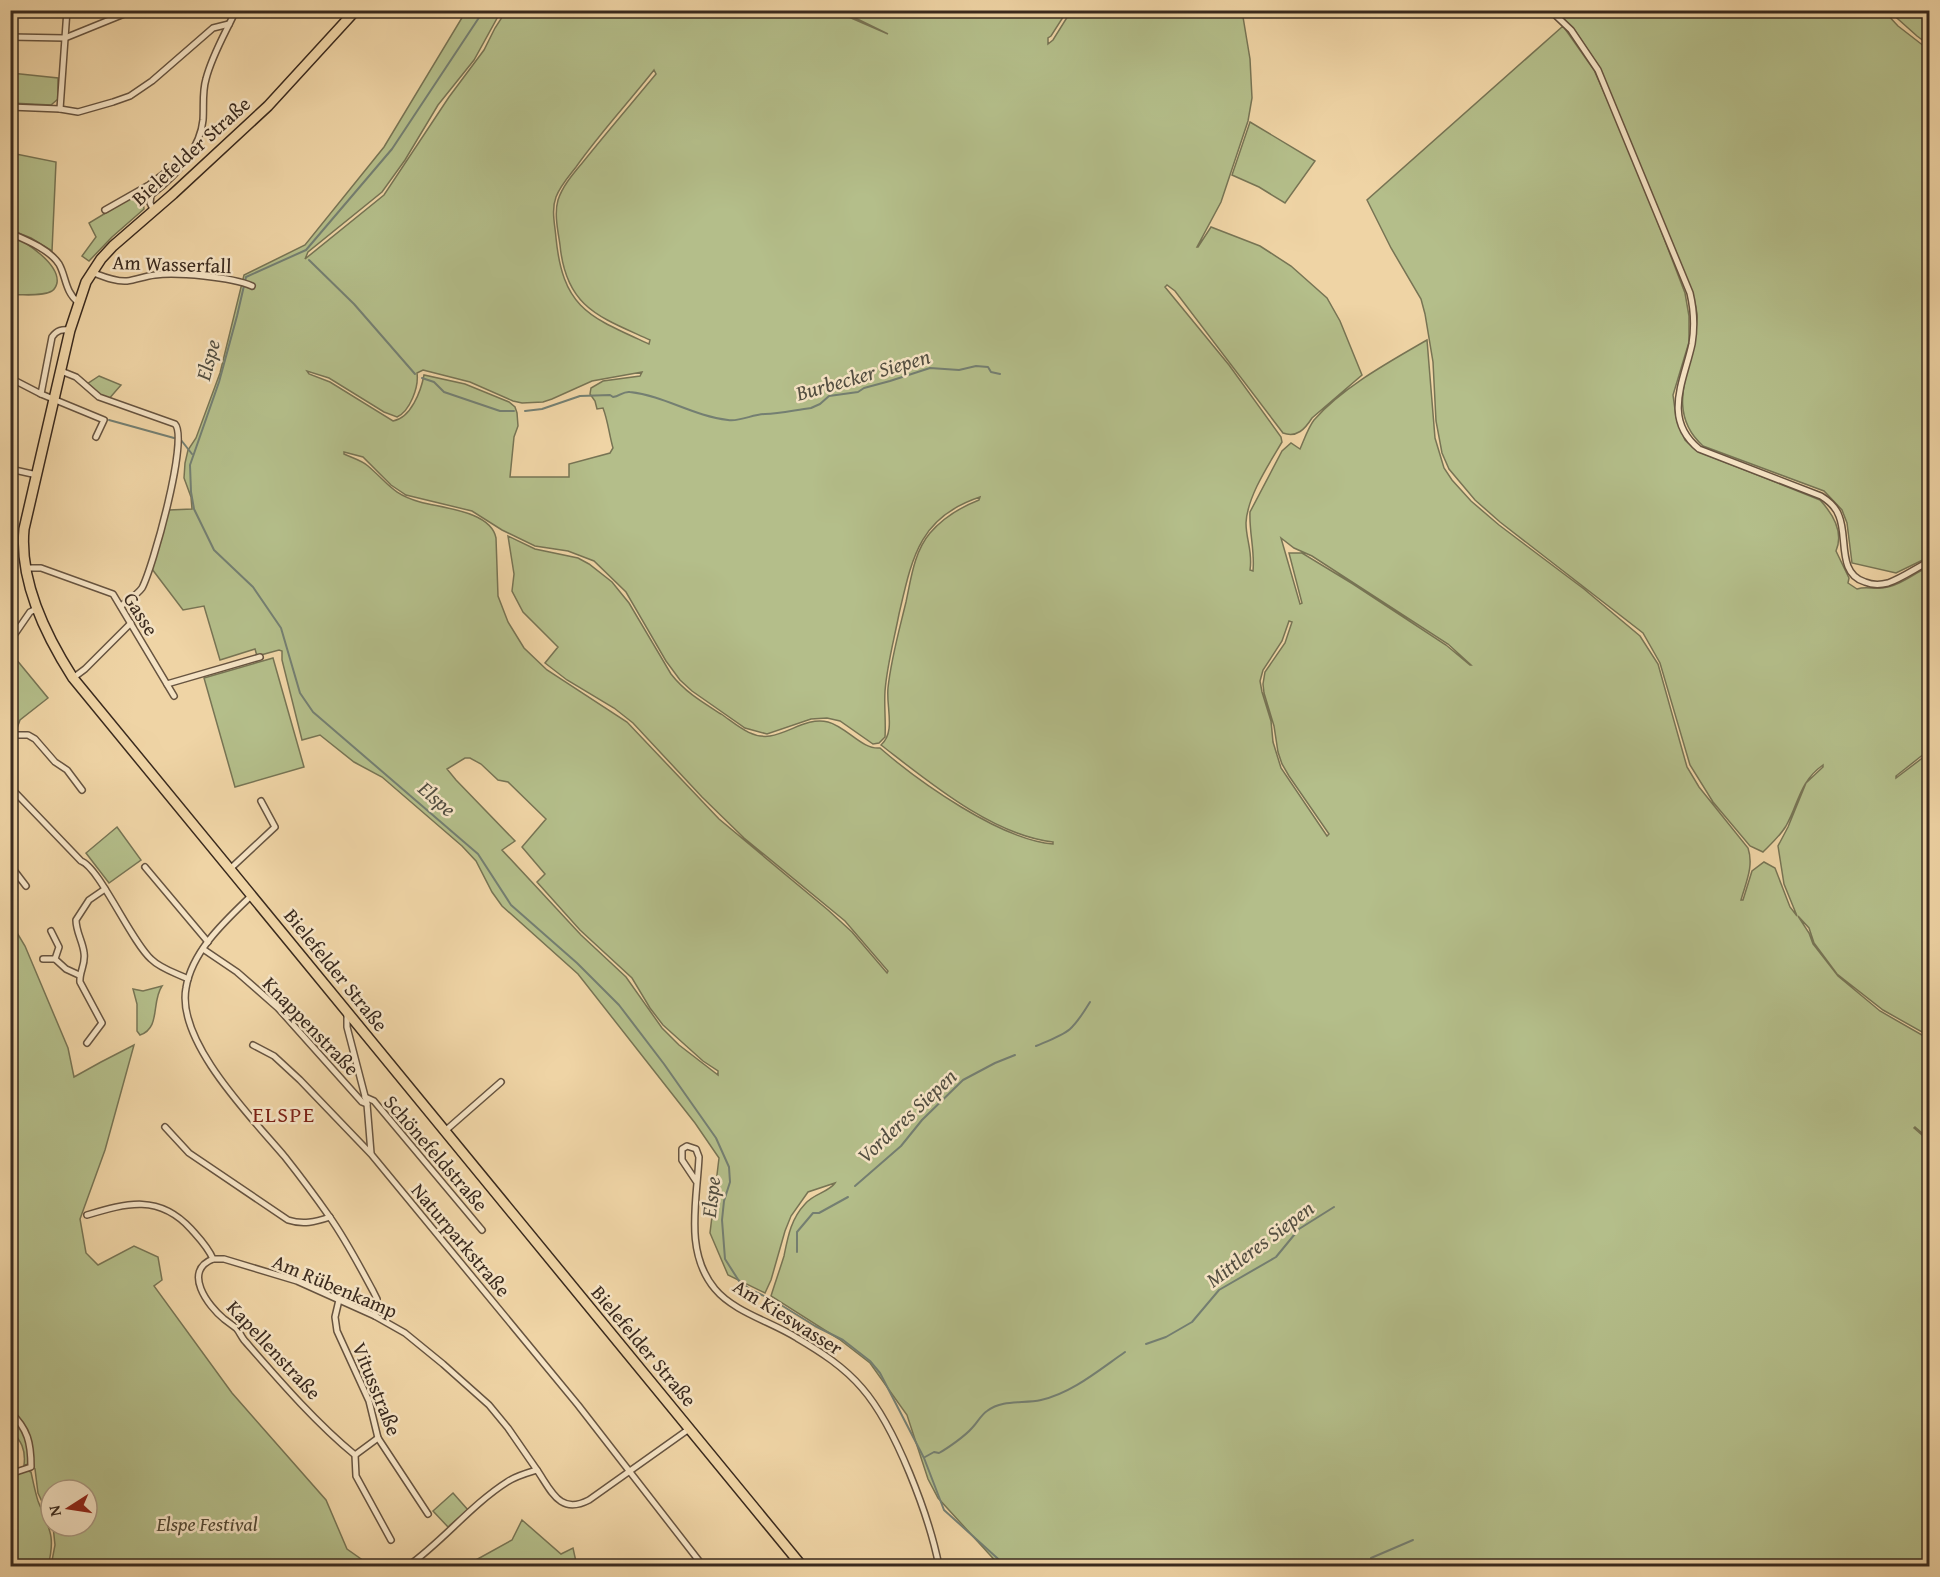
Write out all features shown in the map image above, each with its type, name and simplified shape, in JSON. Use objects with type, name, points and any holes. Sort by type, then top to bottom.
[{"type":"main road","name":"Bielefelder Straße","points":[[356,10],[268,106],[113,246],[91,272],[78,302],[70,330],[24,529],[22,544],[26,568],[54,649],[73,678],[802,1566]]},
{"type":"street","points":[[60,109],[67,10]]},
{"type":"street","points":[[10,37],[65,38],[134,10]]},
{"type":"street","points":[[154,211],[150,203],[151,195],[179,170],[201,130],[205,82],[236,10]]},
{"type":"street","points":[[1550,10],[1571,30],[1598,70],[1690,293],[1694,316],[1693,337],[1678,396],[1680,418],[1690,442],[1699,449],[1828,500],[1840,519],[1847,565],[1853,576],[1860,581],[1885,584],[1929,561]]},
{"type":"street","points":[[10,107],[60,109],[74,112],[130,96],[152,81],[213,28],[229,24]]},
{"type":"street","points":[[105,210],[149,184],[178,163],[185,161]]},
{"type":"street","points":[[10,233],[38,247],[58,264],[73,298],[78,302]]},
{"type":"street","name":"Am Wasserfall","points":[[91,272],[117,281],[156,275],[205,276],[247,284]]},
{"type":"street","points":[[41,393],[52,337],[60,330],[70,330]]},
{"type":"street","points":[[61,371],[76,377],[103,399],[178,426],[174,473],[159,537],[140,590],[121,606]]},
{"type":"street","points":[[10,378],[104,420],[96,437]]},
{"type":"street","points":[[10,469],[37,475]]},
{"type":"street","name":"Gasse","points":[[26,568],[37,567],[115,596],[174,696]]},
{"type":"street","points":[[10,641],[30,612],[38,608]]},
{"type":"street","points":[[73,678],[131,623]]},
{"type":"street","points":[[167,684],[260,657]]},
{"type":"street","points":[[10,735],[28,735],[35,739],[55,762],[67,770],[82,790]]},
{"type":"street","points":[[10,787],[81,861],[87,864],[149,958],[188,979]]},
{"type":"street","points":[[230,869],[275,827],[261,801]]},
{"type":"street","points":[[10,865],[26,886]]},
{"type":"street","points":[[145,867],[208,942]]},
{"type":"street","points":[[87,1043],[102,1023],[83,988],[79,975],[84,962],[84,954],[76,920],[89,900],[105,889]]},
{"type":"street","points":[[251,896],[203,949],[188,979],[186,1012],[195,1036],[227,1090],[286,1159],[330,1217],[377,1299],[375,1316]]},
{"type":"street","points":[[51,931],[59,947],[55,958]]},
{"type":"street","name":"Knappenstraße","points":[[203,949],[237,972],[278,1008],[362,1102],[367,1104]]},
{"type":"street","points":[[43,959],[55,958],[66,969],[79,975]]},
{"type":"street","points":[[347,1014],[347,1027],[367,1104],[371,1154]]},
{"type":"street","name":"Naturparkstraße","points":[[253,1045],[274,1056],[300,1080],[371,1154],[578,1405],[703,1566]]},
{"type":"street","points":[[445,1131],[501,1082]]},
{"type":"street","name":"Schönefeldstraße","points":[[365,1096],[374,1101],[482,1230]]},
{"type":"street","points":[[165,1127],[189,1153],[288,1220],[309,1223],[330,1217]]},
{"type":"street","name":"Am Kieswasser","points":[[696,1181],[682,1160],[682,1149],[687,1146],[694,1147],[698,1152],[695,1235],[698,1254],[715,1289],[729,1301],[757,1318],[793,1335],[833,1360],[862,1388],[887,1425],[903,1461],[922,1506],[939,1566]]},
{"type":"street","points":[[87,1215],[130,1203],[152,1205],[180,1216],[204,1243],[213,1259]]},
{"type":"street","name":"Am Rübenkamp","points":[[213,1259],[224,1259],[297,1281],[375,1316],[413,1339],[482,1398],[508,1428],[559,1500],[565,1504],[571,1506],[589,1500],[630,1471]]},
{"type":"street","name":"Kapellenstraße","points":[[213,1259],[203,1265],[197,1278],[199,1287],[217,1312],[238,1330],[244,1340],[298,1400],[356,1455]]},
{"type":"street","name":"Vitusstraße","points":[[339,1300],[335,1317],[337,1331],[369,1401],[378,1438],[428,1514]]},
{"type":"street","points":[[10,1412],[21,1423],[31,1447],[31,1467],[10,1472]]},
{"type":"street","points":[[630,1471],[689,1429]]},
{"type":"street","points":[[378,1438],[356,1455],[356,1476],[391,1540]]},
{"type":"street","points":[[408,1566],[430,1550],[506,1483],[537,1470]]},
{"type":"green space","points":[[466,11],[501,11],[474,60],[438,105],[405,160],[382,192],[308,252],[305,259],[384,195],[449,97],[484,50],[506,11],[835,11],[888,34],[841,11],[1067,11],[1048,38],[1048,44],[1053,40],[1071,11],[1242,11],[1250,59],[1252,98],[1248,121],[1221,202],[1197,247],[1211,227],[1260,246],[1291,266],[1327,298],[1340,321],[1362,375],[1312,418],[1300,432],[1283,433],[1175,291],[1167,285],[1165,287],[1229,365],[1281,437],[1282,442],[1260,481],[1247,513],[1250,570],[1253,571],[1250,512],[1282,451],[1291,443],[1300,449],[1314,420],[1326,408],[1367,376],[1427,340],[1435,438],[1444,468],[1471,501],[1499,525],[1584,589],[1640,636],[1658,664],[1687,767],[1699,787],[1748,848],[1750,868],[1741,900],[1743,900],[1752,871],[1764,862],[1775,868],[1790,907],[1797,916],[1784,884],[1778,846],[1806,783],[1823,765],[1809,778],[1804,786],[1786,826],[1778,837],[1763,852],[1750,846],[1713,802],[1690,765],[1660,663],[1643,633],[1500,522],[1475,500],[1449,469],[1442,453],[1436,421],[1433,362],[1421,299],[1391,248],[1367,200],[1563,26],[1594,70],[1632,155],[1685,293],[1689,316],[1689,342],[1673,395],[1676,417],[1685,440],[1697,451],[1820,500],[1836,524],[1839,537],[1836,551],[1849,578],[1848,583],[1857,589],[1894,585],[1929,566],[1929,750],[1896,778],[1929,753],[1929,1036],[1883,1010],[1837,974],[1814,943],[1809,928],[1798,916],[1813,944],[1838,976],[1880,1011],[1929,1039],[1929,1139],[1914,1128],[1930,1142],[1929,1566],[1000,1566],[938,1498],[928,1479],[907,1415],[870,1363],[839,1339],[771,1296],[796,1216],[808,1201],[835,1183],[808,1192],[791,1216],[765,1293],[728,1275],[710,1233],[719,1158],[695,1123],[578,974],[502,906],[476,861],[462,846],[382,777],[354,762],[320,735],[302,740],[282,660],[282,651],[257,656],[255,649],[220,660],[204,606],[183,610],[152,569],[169,510],[192,509],[191,497],[184,478],[185,463],[188,450],[196,438],[220,373],[244,275],[305,245],[384,147]],"holes":[[[654,70],[656,74],[572,175],[558,200],[556,217],[564,266],[578,297],[588,308],[601,316],[650,340],[649,344],[595,317],[583,308],[565,281],[556,238],[554,212],[556,197],[565,181]],[[423,370],[470,382],[522,403],[543,402],[592,381],[642,372],[640,376],[603,381],[591,388],[590,394],[597,409],[603,408],[605,413],[613,448],[610,453],[569,464],[569,477],[510,477],[514,437],[518,426],[515,407],[509,402],[465,384],[424,375],[418,396],[410,409],[405,415],[393,421],[330,382],[309,374],[307,371],[329,378],[384,412],[397,417],[410,404],[417,373]],[[344,452],[363,457],[391,485],[406,495],[472,511],[502,530],[535,546],[568,551],[594,561],[626,592],[666,661],[680,680],[745,728],[767,734],[811,719],[827,718],[840,721],[873,744],[879,743],[885,737],[887,672],[914,558],[931,528],[943,516],[960,505],[980,497],[979,500],[941,522],[930,533],[920,549],[889,677],[889,726],[886,740],[881,745],[940,790],[984,818],[1007,829],[1053,842],[1053,844],[1032,840],[986,821],[916,777],[880,748],[873,748],[842,728],[828,722],[806,723],[770,736],[756,735],[744,730],[694,696],[676,680],[629,603],[612,582],[578,558],[535,549],[508,536],[514,574],[512,591],[523,612],[558,647],[545,663],[633,723],[744,838],[845,921],[888,971],[887,973],[852,932],[719,819],[627,722],[547,670],[524,648],[508,622],[498,596],[496,538],[492,529],[485,522],[464,512],[403,496],[365,464]],[[1281,538],[1448,644],[1471,665],[1446,645],[1353,584],[1302,553],[1289,553],[1302,603],[1300,604]],[[1289,621],[1292,622],[1285,643],[1265,672],[1264,693],[1282,764],[1329,834],[1327,836],[1281,768],[1262,692],[1260,681],[1263,670],[1282,641]],[[465,758],[470,758],[481,764],[498,780],[508,782],[546,819],[522,847],[545,874],[537,882],[580,930],[632,978],[663,1025],[703,1061],[718,1071],[718,1075],[679,1045],[662,1028],[626,977],[581,935],[502,850],[515,841],[447,769]]]},
{"type":"green space","points":[[1553,11],[1884,11],[1898,26],[1929,50],[1929,557],[1896,573],[1852,563],[1847,523],[1842,510],[1824,491],[1703,446],[1691,432],[1684,417],[1683,401],[1697,319],[1692,292],[1600,68],[1574,29]]},
{"type":"green space","points":[[1889,11],[1929,11],[1929,45],[1917,36]]},
{"type":"green space","points":[[11,73],[58,78],[58,99],[51,105],[11,103]]},
{"type":"green space","points":[[1250,122],[1315,161],[1285,203],[1259,187],[1232,175]]},
{"type":"green space","points":[[11,153],[56,162],[52,251],[31,238],[11,230]]},
{"type":"green space","points":[[142,191],[144,209],[89,261],[82,256],[96,237],[89,223]]},
{"type":"green space","points":[[11,235],[33,248],[48,261],[56,276],[57,283],[53,290],[38,295],[11,295]]},
{"type":"green space","points":[[99,376],[121,385],[108,400],[99,397],[87,384]]},
{"type":"green space","points":[[11,653],[48,698],[20,720],[16,731],[11,731]]},
{"type":"green space","points":[[273,658],[304,767],[235,787],[204,678]]},
{"type":"green space","points":[[117,827],[141,860],[109,883],[86,853]]},
{"type":"green space","name":"Elspe Festival","points":[[10,921],[25,946],[68,1048],[74,1077],[134,1045],[105,1150],[80,1219],[86,1253],[98,1265],[134,1246],[158,1257],[162,1280],[154,1286],[232,1393],[326,1500],[347,1549],[371,1566],[51,1566],[54,1538],[99,1538],[99,1478],[39,1478],[39,1495],[35,1469],[29,1464],[24,1465],[22,1446],[11,1430]]},
{"type":"green space","points":[[162,986],[151,1027],[140,1035],[137,1031],[137,1004],[133,989],[143,991]]},
{"type":"green space","points":[[31,1472],[39,1504],[39,1538],[51,1538],[48,1566],[11,1566],[11,1474]]},
{"type":"green space","points":[[453,1493],[468,1510],[448,1527],[433,1511]]},
{"type":"green space","points":[[522,1520],[561,1554],[573,1548],[577,1566],[465,1566],[512,1540]]},
{"type":"waterway","name":"Elspe","points":[[484,10],[392,149],[306,250],[246,277],[219,382],[190,465],[194,509],[214,550],[253,587],[281,628],[300,693],[313,712],[478,854],[511,905],[577,963],[619,1005],[664,1064],[716,1138],[729,1167],[730,1182],[724,1201],[722,1220],[725,1259],[739,1281],[751,1290],[843,1340],[870,1361],[880,1373],[924,1458],[944,1510],[1006,1566]]},
{"type":"waterway","name":"Burbecker Siepen","points":[[309,260],[354,304],[415,374]]},
{"type":"waterway","name":"Burbecker Siepen","points":[[525,411],[542,409],[580,396],[610,395],[613,397],[628,392],[643,394],[715,418],[733,420],[760,414],[811,408],[829,396],[858,392],[864,388],[930,368],[959,370],[976,366],[988,367],[991,372],[1000,374]]},
{"type":"waterway","name":"Burbecker Siepen","points":[[422,378],[434,382],[444,392],[500,411],[514,411]]},
{"type":"waterway","points":[[109,420],[174,438]]},
{"type":"waterway","points":[[181,440],[192,454]]},
{"type":"waterway","name":"Vorderes Siepen","points":[[1036,1046],[1056,1038],[1073,1026],[1090,1002]]},
{"type":"waterway","name":"Vorderes Siepen","points":[[855,1186],[901,1146],[922,1120],[963,1080],[1015,1055]]},
{"type":"waterway","name":"Vorderes Siepen","points":[[797,1252],[797,1232],[813,1213],[819,1213],[848,1197]]},
{"type":"waterway","name":"Mittleres Siepen","points":[[1146,1344],[1166,1337],[1192,1322],[1219,1290],[1276,1257],[1299,1229],[1334,1207]]},
{"type":"waterway","name":"Mittleres Siepen","points":[[925,1457],[934,1452],[939,1453],[956,1442],[993,1407],[1052,1397],[1085,1380],[1125,1352]]},
{"type":"waterway","points":[[1371,1558],[1413,1540]]},
{"type":"waterway","points":[[1318,1566],[1341,1562]]},
{"type":"district","name":"ELSPE","points":[[284,1114]]}]
